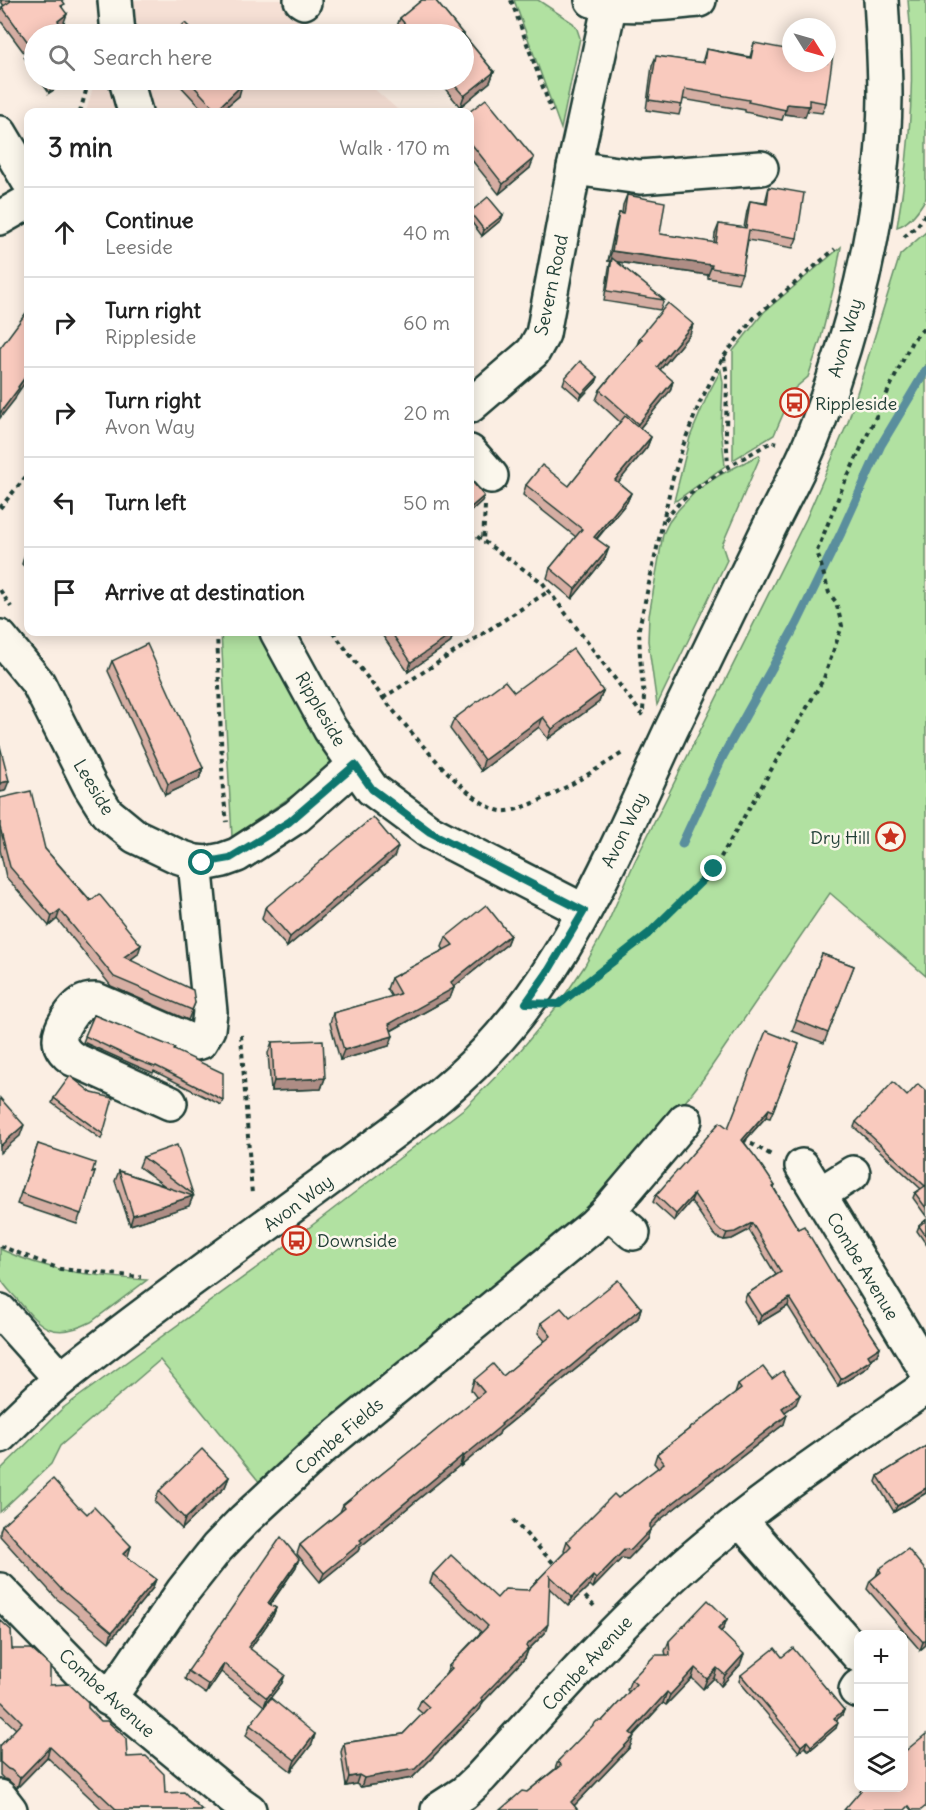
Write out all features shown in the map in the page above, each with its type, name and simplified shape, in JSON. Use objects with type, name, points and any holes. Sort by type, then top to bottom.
[{"type":"street","points":[[115,0],[117,24]]},
{"type":"street","name":"Severn Road","points":[[474,403],[534,352],[543,334],[576,157],[601,2],[659,4],[699,0]]},
{"type":"street","name":"Avon Way","points":[[0,1436],[61,1379],[141,1316],[422,1110],[486,1053],[547,973],[584,911],[615,851],[702,665],[807,451],[846,341],[873,225],[882,158],[885,99],[881,0]]},
{"type":"street","points":[[129,90],[134,108]]},
{"type":"street","points":[[0,133],[24,173]]},
{"type":"street","points":[[576,157],[640,177],[720,185],[761,168]]},
{"type":"street","points":[[0,218],[24,204]]},
{"type":"street","name":"Rippleside","points":[[279,636],[330,729],[372,789],[430,832],[584,911]]},
{"type":"street","name":"Leeside","points":[[0,637],[38,683],[90,786],[107,813],[141,839],[168,853],[195,862],[208,863],[230,858],[289,822],[355,765]]},
{"type":"street","points":[[170,1104],[75,1061],[64,1050],[60,1038],[63,1027],[78,1007],[85,1001],[96,1000],[195,1043],[200,1042],[209,1026],[210,1012],[195,862]]},
{"type":"street","name":"Combe Fields","points":[[109,1699],[183,1591],[217,1548],[244,1520],[323,1447],[594,1226],[685,1120]]},
{"type":"street","name":"Combe Avenue","points":[[790,1162],[820,1194],[926,1370]]},
{"type":"street","name":"Combe Avenue","points":[[820,1194],[853,1173]]},
{"type":"street","points":[[608,1211],[633,1233]]},
{"type":"street","points":[[0,1311],[61,1379]]},
{"type":"street","name":"Combe Avenue","points":[[438,1810],[464,1794],[616,1630],[689,1562],[775,1493],[926,1387]]},
{"type":"street","points":[[740,1520],[854,1650]]},
{"type":"street","name":"Combe Avenue","points":[[0,1590],[74,1667],[109,1699],[249,1810]]},
{"type":"street","points":[[0,1797],[10,1810]]},
{"type":"path","points":[[511,0],[561,136],[576,157]]},
{"type":"path","points":[[81,108],[87,90]]},
{"type":"path","points":[[642,714],[644,697],[639,628],[672,481],[700,402],[724,356],[754,318],[826,256]]},
{"type":"path","points":[[526,1003],[559,1004],[648,934],[714,869],[824,678],[842,626],[836,602],[829,592],[817,551],[843,486],[912,341],[926,326]]},
{"type":"path","points":[[724,356],[727,376],[728,467]]},
{"type":"path","points":[[663,522],[687,495],[766,445],[773,442],[807,451]]},
{"type":"path","points":[[0,508],[24,479]]},
{"type":"path","points":[[483,541],[484,510]]},
{"type":"path","points":[[474,534],[542,582],[648,723]]},
{"type":"path","points":[[382,698],[549,591]]},
{"type":"path","points":[[217,636],[223,792],[230,858]]},
{"type":"path","points":[[336,636],[382,698],[455,780],[478,801],[501,811],[520,809],[552,794],[627,750]]},
{"type":"path","points":[[740,1138],[790,1162]]},
{"type":"path","points":[[249,1157],[251,1185]]},
{"type":"path","points":[[0,1246],[60,1269],[86,1273],[145,1276]]},
{"type":"path","points":[[513,1520],[560,1570]]},
{"type":"path","points":[[575,1586],[616,1630]]},
{"type":"shaded area","points":[[108,0],[285,0],[298,9],[294,16],[305,24],[107,24]]},
{"type":"shaded area","points":[[92,90],[375,90],[396,108],[87,108]]},
{"type":"green space","points":[[514,0],[538,0],[573,23],[577,29],[580,38],[561,129]]},
{"type":"green space","points":[[908,0],[926,0],[926,198],[910,219],[897,227],[910,114],[911,57]]},
{"type":"green space","points":[[926,232],[926,976],[830,893],[703,1079],[604,1205],[265,1489],[160,1360],[60,1446],[51,1464],[0,1512],[0,1470],[63,1408],[263,1263],[466,1107],[514,1058],[559,1004],[584,967],[605,929],[635,861],[806,519],[848,422],[900,255]]},
{"type":"green space","points":[[841,247],[821,338],[808,377],[794,389],[774,435],[733,460],[733,351],[764,312]]},
{"type":"green space","points":[[721,370],[723,383],[721,429],[725,466],[674,501],[690,437]]},
{"type":"green space","points":[[759,455],[722,545],[727,560],[657,705],[648,641],[649,616],[663,534],[678,510],[696,491],[720,475]]},
{"type":"green space","points":[[221,636],[260,636],[340,763],[232,837]]},
{"type":"green space","points":[[0,1249],[36,1263],[72,1272],[147,1280],[91,1322],[78,1328],[57,1331],[33,1318],[3,1283],[0,1277]]},
{"type":"building","points":[[62,0],[65,4],[61,6],[67,14],[58,21],[60,24],[24,24],[24,37],[2,7],[11,1]]},
{"type":"building","points":[[422,0],[435,0],[455,24],[405,24],[400,18]]},
{"type":"building","points":[[754,43],[782,48],[782,72],[830,72],[826,103],[809,100],[809,106],[787,104],[786,110],[748,102],[749,100],[685,89],[682,105],[649,100],[656,56],[704,63],[706,49],[751,58]]},
{"type":"building","points":[[474,47],[494,72],[474,88]]},
{"type":"building","points":[[197,90],[237,90],[218,108],[214,108]]},
{"type":"building","points":[[459,90],[472,90],[464,96]]},
{"type":"building","points":[[486,99],[534,158],[503,184],[474,147],[474,108]]},
{"type":"building","points":[[769,187],[804,193],[797,238],[749,230],[742,273],[711,268],[712,265],[612,251],[619,213],[624,214],[627,195],[665,202],[660,234],[716,243],[719,224],[746,228],[750,201],[767,204]]},
{"type":"building","points":[[488,197],[503,215],[484,230],[474,217],[474,209]]},
{"type":"building","points":[[612,258],[664,300],[607,291]]},
{"type":"building","points":[[668,303],[693,324],[657,367],[673,381],[638,424],[600,390]]},
{"type":"building","points":[[24,316],[24,379],[0,413],[0,348]]},
{"type":"building","points":[[580,361],[598,377],[582,394],[565,378]]},
{"type":"building","points":[[625,416],[651,437],[615,480],[631,493],[594,537],[609,548],[575,589],[550,568],[582,529],[526,485],[542,465],[569,486]]},
{"type":"building","points":[[474,484],[484,496],[474,505]]},
{"type":"building","points":[[394,636],[450,636],[411,662]]},
{"type":"building","points":[[147,644],[203,768],[168,784],[112,661]]},
{"type":"building","points":[[573,649],[603,691],[552,729],[543,717],[484,760],[454,719],[505,681],[514,692]]},
{"type":"building","points":[[0,746],[9,781],[0,783]]},
{"type":"building","points":[[31,791],[45,849],[90,901],[99,894],[141,945],[124,957],[193,990],[195,1003],[192,1010],[114,977],[60,910],[52,916],[10,867],[0,827],[0,798]]},
{"type":"building","points":[[373,817],[398,847],[290,937],[265,908]]},
{"type":"building","points":[[486,905],[510,935],[451,982],[454,988],[389,1024],[393,1036],[344,1050],[333,1013],[400,994],[391,978],[453,945],[446,937]]},
{"type":"building","points":[[822,954],[854,966],[828,1033],[796,1020]]},
{"type":"building","points":[[94,1015],[175,1048],[174,1050],[223,1073],[223,1100],[156,1066],[134,1059],[85,1036]]},
{"type":"building","points":[[766,1031],[799,1044],[773,1111],[769,1109],[742,1140],[775,1186],[773,1187],[798,1229],[804,1226],[880,1347],[868,1355],[871,1360],[841,1379],[790,1298],[761,1316],[747,1294],[781,1272],[752,1223],[735,1232],[727,1233],[716,1226],[694,1194],[676,1214],[656,1195],[720,1122],[728,1128]]},
{"type":"building","points":[[323,1040],[325,1078],[274,1081],[272,1042]]},
{"type":"building","points":[[70,1076],[92,1093],[113,1098],[103,1134],[54,1098]]},
{"type":"building","points":[[893,1082],[907,1096],[918,1084],[926,1091],[926,1208],[915,1193],[925,1186],[856,1122]]},
{"type":"building","points":[[0,1098],[24,1125],[0,1146]]},
{"type":"building","points":[[38,1144],[95,1163],[92,1173],[95,1172],[81,1214],[21,1193]]},
{"type":"building","points":[[177,1145],[193,1194],[143,1157]]},
{"type":"building","points":[[119,1171],[193,1196],[133,1215]]},
{"type":"building","points":[[926,1220],[926,1236],[919,1226]]},
{"type":"building","points":[[618,1280],[641,1308],[360,1540],[362,1542],[324,1573],[300,1545],[345,1508],[343,1505],[484,1392],[474,1380],[493,1364],[503,1376],[551,1336],[541,1323],[561,1308],[570,1318]]},
{"type":"building","points":[[763,1367],[772,1379],[783,1371],[800,1395],[782,1408],[787,1415],[664,1510],[650,1524],[650,1530],[631,1550],[625,1549],[596,1579],[593,1576],[572,1597],[550,1576],[548,1624],[526,1646],[528,1649],[481,1698],[483,1700],[415,1769],[364,1778],[359,1775],[349,1777],[344,1743],[403,1734],[429,1707],[421,1700],[452,1668],[449,1666],[488,1626],[433,1574],[451,1555],[497,1598],[505,1589],[528,1590],[571,1546],[567,1541],[614,1494],[618,1498],[664,1463],[657,1454],[741,1389],[738,1385]]},
{"type":"building","points":[[926,1446],[926,1488],[897,1506],[878,1476]]},
{"type":"building","points":[[202,1449],[229,1477],[185,1519],[159,1491]]},
{"type":"building","points":[[53,1479],[87,1514],[94,1507],[131,1546],[123,1554],[156,1579],[112,1632],[61,1589],[2,1525]]},
{"type":"building","points":[[281,1537],[299,1559],[268,1603],[276,1608],[248,1647],[285,1675],[267,1698],[224,1664],[209,1685],[188,1671]]},
{"type":"building","points":[[908,1549],[926,1571],[926,1639],[923,1642],[870,1581],[881,1572],[879,1569]]},
{"type":"building","points":[[708,1600],[727,1619],[718,1629],[744,1654],[725,1675],[717,1668],[707,1679],[695,1668],[670,1695],[667,1692],[630,1733],[634,1736],[571,1802],[578,1810],[500,1810],[522,1791],[527,1792],[561,1765],[558,1761],[597,1721],[602,1721],[636,1684],[631,1680],[655,1655],[670,1655],[669,1641]]},
{"type":"building","points":[[0,1620],[11,1630],[12,1649],[31,1649],[50,1666],[50,1685],[69,1684],[88,1702],[88,1708],[101,1721],[107,1721],[126,1738],[127,1757],[146,1756],[164,1774],[165,1793],[184,1792],[202,1810],[117,1810],[50,1747],[20,1778],[0,1762],[0,1746],[22,1722],[0,1700]]},
{"type":"building","points":[[775,1648],[782,1657],[793,1648],[844,1710],[834,1718],[838,1723],[811,1746],[807,1741],[801,1746],[741,1675]]},
{"type":"building","points":[[271,1698],[315,1734],[295,1760],[250,1725]]},
{"type":"building","points":[[926,1734],[926,1806],[921,1810],[912,1810],[909,1806],[905,1810],[844,1810],[860,1792],[908,1792],[908,1749]]},
{"type":"waterway","points":[[682,844],[723,756],[797,623],[881,445],[926,370]]},
{"type":"place","name":"Rippleside","points":[[794,403]]},
{"type":"place","name":"Dry Hill","points":[[891,837]]},
{"type":"place","name":"Downside","points":[[296,1240]]},
{"type":"route","points":[[202,863],[237,855],[289,822],[355,765],[372,789],[430,832],[584,911],[526,1003],[559,1004],[648,934],[714,869]]}]
